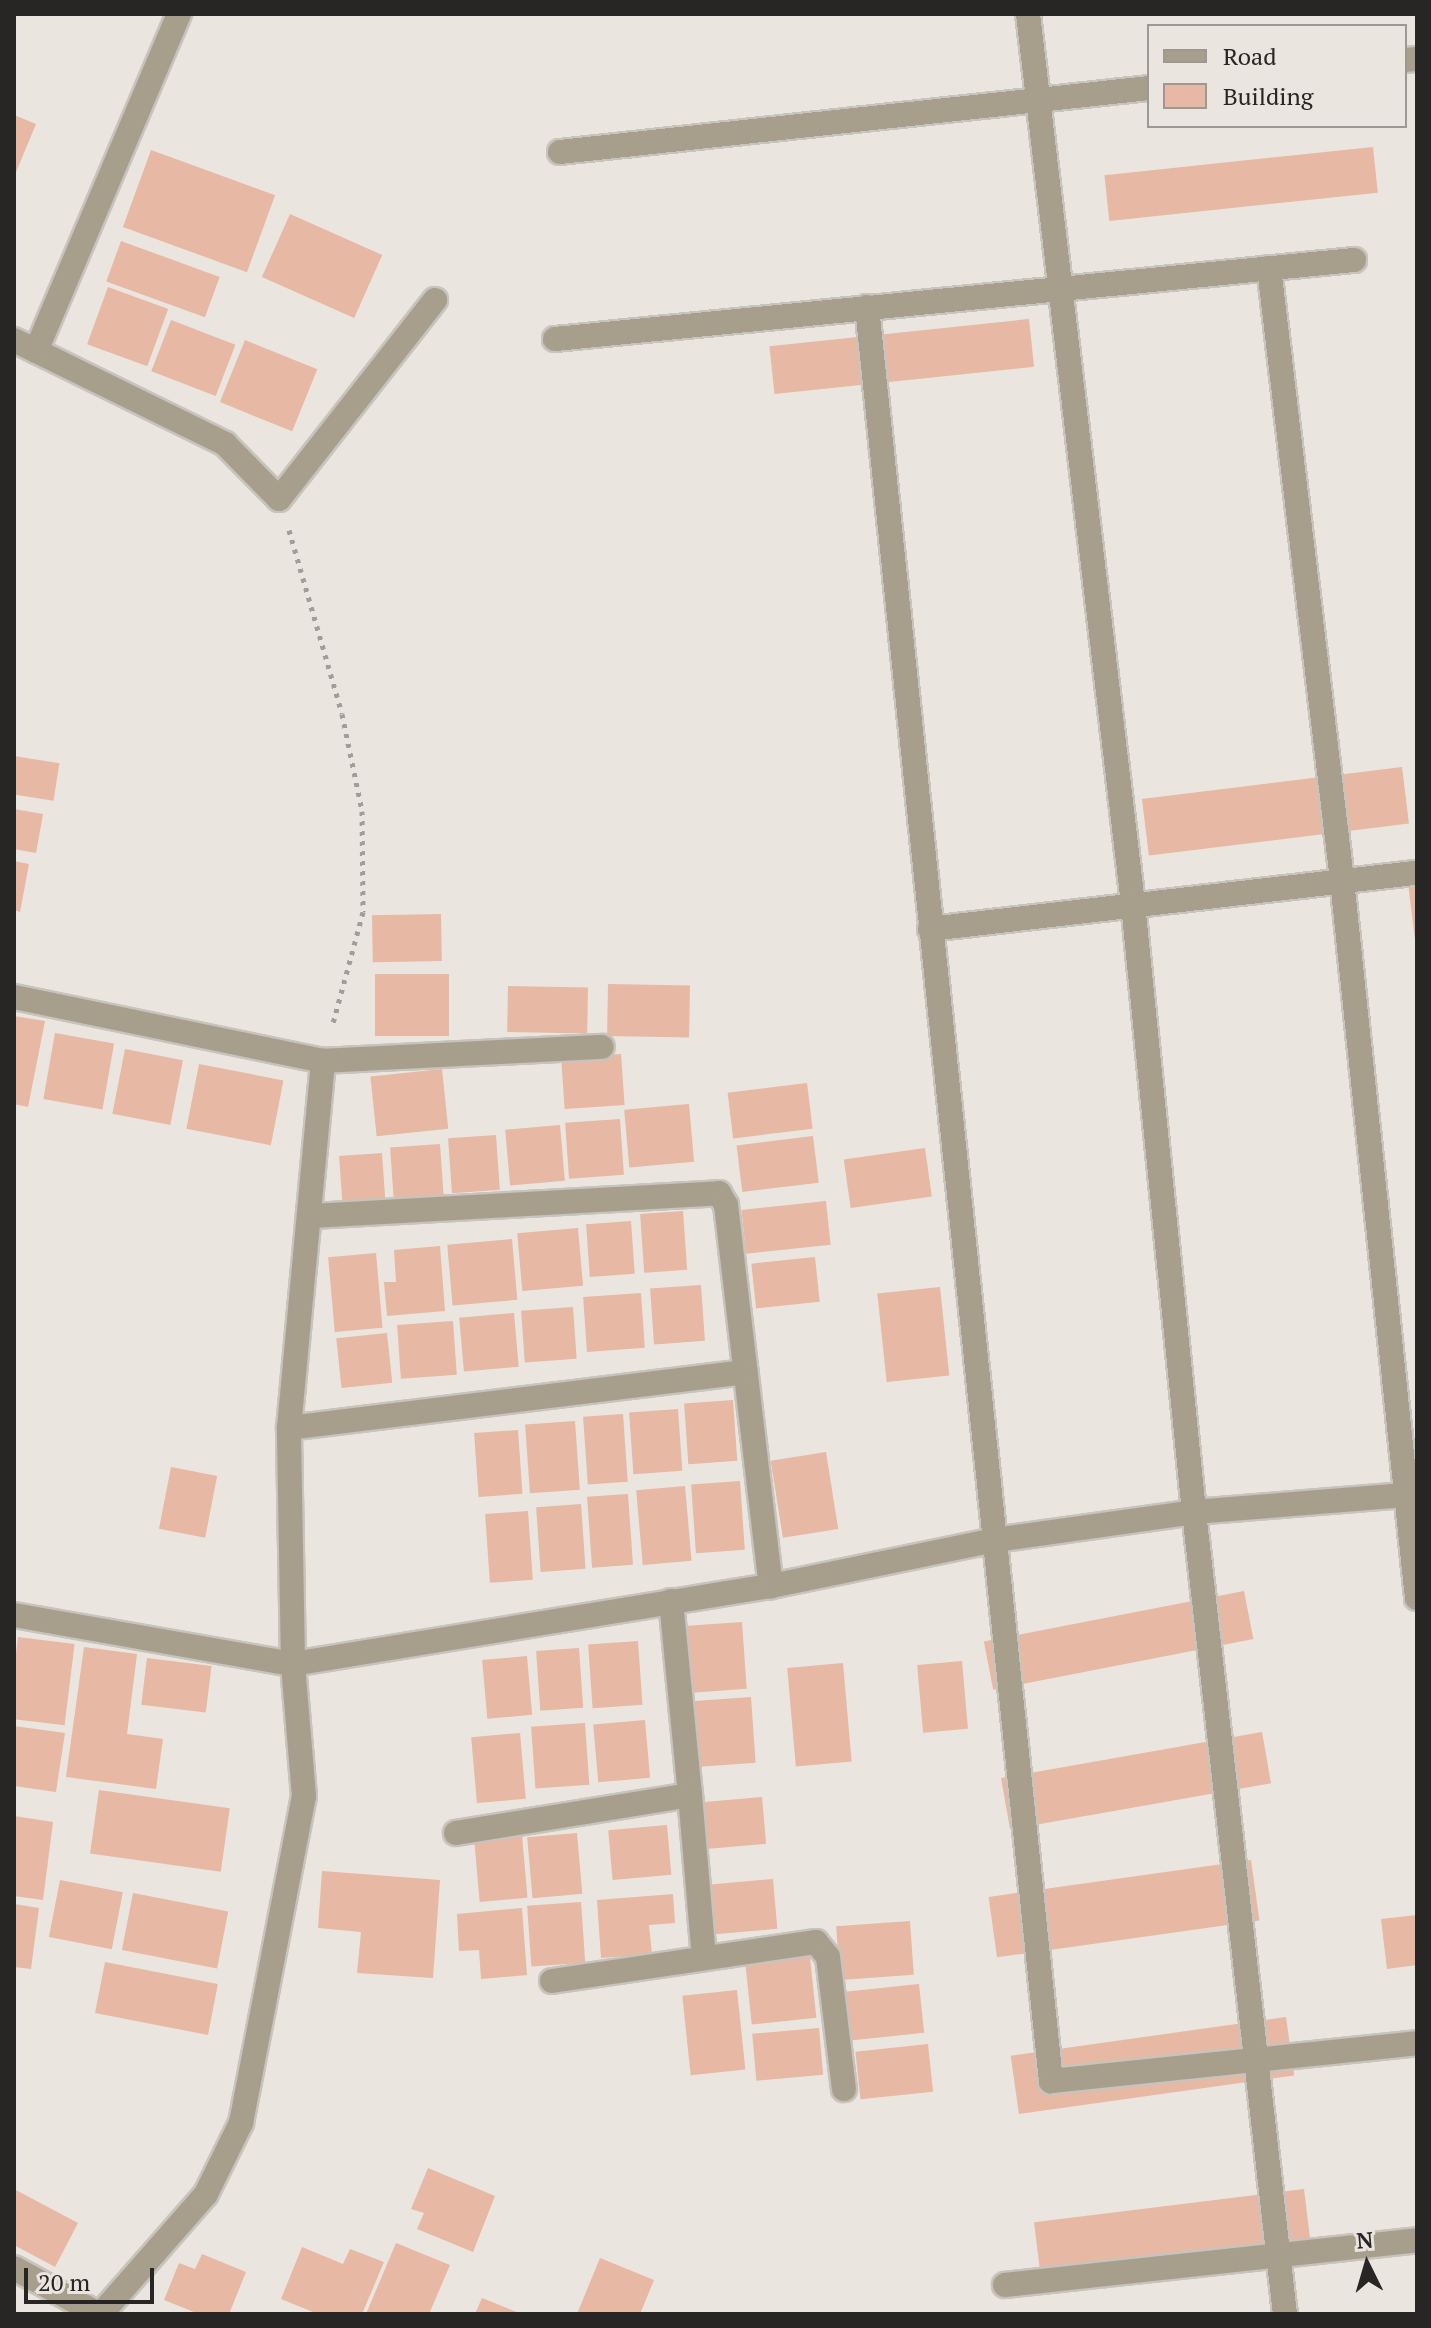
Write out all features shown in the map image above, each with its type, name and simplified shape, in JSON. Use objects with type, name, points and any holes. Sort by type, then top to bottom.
[{"type":"street","points":[[36,351],[179,14]]},
{"type":"street","points":[[1028,14],[1133,904],[1194,1512],[1285,2314]]},
{"type":"street","points":[[560,152],[1147,88]]},
{"type":"street","points":[[555,339],[1354,260]]},
{"type":"street","points":[[1269,268],[1411,1494],[1417,1598]]},
{"type":"street","points":[[14,340],[225,444],[279,499],[435,300]]},
{"type":"street","points":[[867,307],[1051,2081],[1417,2043]]},
{"type":"street","points":[[930,929],[1417,873]]},
{"type":"street","points":[[14,997],[323,1061],[602,1047]]},
{"type":"street","points":[[14,2268],[100,2314],[206,2194],[241,2123],[304,1796],[293,1664],[289,1428],[312,1216],[323,1061]]},
{"type":"street","points":[[312,1216],[719,1193],[726,1205],[771,1586]]},
{"type":"street","points":[[289,1428],[746,1372]]},
{"type":"street","points":[[14,1615],[293,1664],[771,1586],[995,1540],[1194,1512],[1411,1494]]},
{"type":"street","points":[[671,1601],[704,1957]]},
{"type":"street","points":[[456,1833],[690,1795]]},
{"type":"street","points":[[552,1981],[795,1942],[823,1948],[844,2089]]},
{"type":"street","points":[[1005,2285],[1417,2240]]},
{"type":"path","points":[[279,499],[331,671],[362,811],[363,912],[323,1061]]},
{"type":"building","points":[[14,115],[36,124],[14,177]]},
{"type":"building","points":[[1373,147],[1378,193],[1109,221],[1104,175]]},
{"type":"building","points":[[151,150],[275,195],[247,272],[123,227]]},
{"type":"building","points":[[290,214],[382,255],[354,318],[262,277]]},
{"type":"building","points":[[121,241],[220,277],[205,317],[106,281]]},
{"type":"building","points":[[108,287],[168,309],[147,366],[87,344]]},
{"type":"building","points":[[1029,319],[1034,367],[774,394],[769,346]]},
{"type":"building","points":[[171,320],[235,345],[216,396],[151,371]]},
{"type":"building","points":[[245,340],[317,369],[292,431],[220,402]]},
{"type":"building","points":[[14,756],[59,763],[53,801],[14,794]]},
{"type":"building","points":[[1402,767],[1409,824],[1149,856],[1142,799]]},
{"type":"building","points":[[14,809],[43,814],[36,853],[14,849]]},
{"type":"building","points":[[14,861],[29,864],[20,912],[14,910]]},
{"type":"building","points":[[1417,882],[1417,940],[1415,940],[1408,883]]},
{"type":"building","points":[[441,914],[442,961],[373,962],[372,915]]},
{"type":"building","points":[[375,974],[449,974],[449,1036],[375,1036]]},
{"type":"building","points":[[608,984],[690,985],[689,1037],[607,1036]]},
{"type":"building","points":[[508,986],[588,987],[587,1033],[507,1032]]},
{"type":"building","points":[[14,1016],[45,1021],[28,1107],[14,1104]]},
{"type":"building","points":[[55,1033],[114,1043],[102,1109],[43,1099]]},
{"type":"building","points":[[125,1049],[183,1060],[170,1125],[112,1114]]},
{"type":"building","points":[[621,1054],[625,1105],[565,1109],[561,1058]]},
{"type":"building","points":[[199,1064],[283,1080],[271,1145],[186,1129]]},
{"type":"building","points":[[442,1069],[448,1129],[377,1136],[370,1077]]},
{"type":"building","points":[[807,1083],[813,1129],[733,1138],[728,1093]]},
{"type":"building","points":[[689,1104],[694,1162],[629,1167],[624,1110]]},
{"type":"building","points":[[620,1119],[624,1175],[569,1179],[565,1123]]},
{"type":"building","points":[[560,1125],[565,1181],[510,1186],[505,1130]]},
{"type":"building","points":[[496,1135],[500,1190],[452,1193],[448,1138]]},
{"type":"building","points":[[813,1136],[819,1183],[742,1192],[737,1145]]},
{"type":"building","points":[[440,1144],[444,1202],[394,1205],[390,1147]]},
{"type":"building","points":[[925,1148],[932,1197],[851,1208],[844,1159]]},
{"type":"building","points":[[382,1153],[386,1208],[343,1211],[339,1156]]},
{"type":"building","points":[[826,1201],[831,1245],[746,1254],[741,1210]]},
{"type":"building","points":[[683,1211],[687,1270],[644,1273],[640,1214]]},
{"type":"building","points":[[631,1221],[635,1274],[590,1277],[586,1224]]},
{"type":"building","points":[[578,1228],[583,1286],[522,1291],[517,1233]]},
{"type":"building","points":[[512,1239],[517,1300],[453,1305],[447,1245]]},
{"type":"building","points":[[440,1246],[445,1311],[387,1316],[384,1282],[396,1282],[394,1250]]},
{"type":"building","points":[[376,1253],[383,1328],[335,1332],[328,1257]]},
{"type":"building","points":[[815,1257],[820,1302],[756,1308],[751,1264]]},
{"type":"building","points":[[701,1285],[705,1341],[654,1344],[650,1289]]},
{"type":"building","points":[[940,1287],[949,1376],[887,1382],[877,1294]]},
{"type":"building","points":[[641,1293],[645,1348],[587,1352],[583,1297]]},
{"type":"building","points":[[573,1307],[577,1359],[525,1363],[521,1311]]},
{"type":"building","points":[[514,1313],[519,1367],[464,1372],[459,1318]]},
{"type":"building","points":[[453,1321],[457,1375],[401,1379],[397,1325]]},
{"type":"building","points":[[387,1333],[392,1383],[342,1388],[336,1338]]},
{"type":"building","points":[[733,1400],[737,1461],[688,1464],[684,1403]]},
{"type":"building","points":[[678,1409],[682,1471],[633,1474],[629,1412]]},
{"type":"building","points":[[623,1414],[628,1482],[588,1485],[583,1417]]},
{"type":"building","points":[[575,1421],[580,1490],[530,1493],[525,1424]]},
{"type":"building","points":[[518,1430],[522,1494],[479,1497],[474,1433]]},
{"type":"building","points":[[826,1452],[838,1529],[783,1538],[771,1461]]},
{"type":"building","points":[[171,1467],[217,1476],[205,1538],[159,1529]]},
{"type":"building","points":[[740,1481],[745,1550],[696,1553],[691,1484]]},
{"type":"building","points":[[685,1486],[692,1561],[643,1565],[636,1490]]},
{"type":"building","points":[[628,1494],[633,1565],[592,1568],[587,1497]]},
{"type":"building","points":[[581,1504],[586,1569],[541,1572],[536,1507]]},
{"type":"building","points":[[528,1511],[533,1580],[490,1583],[485,1514]]},
{"type":"building","points":[[1244,1591],[1253,1639],[993,1690],[984,1642]]},
{"type":"building","points":[[742,1622],[747,1689],[689,1693],[684,1626]]},
{"type":"building","points":[[18,1637],[75,1644],[65,1725],[14,1719],[14,1670]]},
{"type":"building","points":[[638,1641],[642,1705],[593,1708],[588,1644]]},
{"type":"building","points":[[84,1647],[137,1654],[127,1734],[163,1739],[156,1789],[66,1777]]},
{"type":"building","points":[[579,1648],[583,1708],[540,1711],[536,1651]]},
{"type":"building","points":[[527,1656],[532,1715],[487,1719],[482,1660]]},
{"type":"building","points":[[147,1658],[212,1666],[206,1713],[141,1705]]},
{"type":"building","points":[[962,1661],[968,1729],[923,1733],[917,1665]]},
{"type":"building","points":[[843,1663],[852,1762],[796,1767],[787,1668]]},
{"type":"building","points":[[751,1697],[756,1763],[696,1767],[691,1701]]},
{"type":"building","points":[[645,1720],[650,1778],[598,1782],[593,1725]]},
{"type":"building","points":[[585,1723],[589,1785],[535,1789],[531,1727]]},
{"type":"building","points":[[14,1726],[65,1733],[56,1792],[14,1786]]},
{"type":"building","points":[[1262,1732],[1271,1783],[1010,1829],[1001,1778]]},
{"type":"building","points":[[520,1733],[526,1799],[477,1803],[471,1737]]},
{"type":"building","points":[[99,1790],[230,1808],[221,1872],[90,1853]]},
{"type":"building","points":[[762,1797],[766,1844],[703,1849],[699,1802]]},
{"type":"building","points":[[14,1816],[53,1822],[43,1900],[14,1896]]},
{"type":"building","points":[[667,1825],[671,1875],[613,1880],[608,1830]]},
{"type":"building","points":[[577,1833],[582,1894],[533,1898],[527,1837]]},
{"type":"building","points":[[522,1835],[527,1898],[480,1902],[474,1839]]},
{"type":"building","points":[[1251,1860],[1259,1920],[997,1957],[989,1897]]},
{"type":"building","points":[[322,1871],[440,1880],[433,1978],[357,1973],[361,1932],[318,1928]]},
{"type":"building","points":[[773,1879],[777,1929],[715,1934],[710,1884]]},
{"type":"building","points":[[60,1880],[123,1892],[112,1949],[49,1937]]},
{"type":"building","points":[[133,1893],[228,1912],[217,1968],[122,1950]]},
{"type":"building","points":[[673,1894],[675,1923],[649,1925],[652,1954],[601,1958],[597,1900]]},
{"type":"building","points":[[581,1902],[585,1963],[531,1967],[527,1906]]},
{"type":"building","points":[[14,1904],[39,1908],[31,1969],[14,1967]]},
{"type":"building","points":[[522,1908],[527,1975],[481,1979],[479,1950],[459,1951],[457,1914]]},
{"type":"building","points":[[1417,1915],[1417,1965],[1387,1969],[1381,1919]]},
{"type":"building","points":[[910,1921],[914,1975],[840,1980],[836,1926]]},
{"type":"building","points":[[810,1957],[816,2018],[752,2024],[745,1964]]},
{"type":"building","points":[[105,1962],[218,1984],[208,2035],[95,2013]]},
{"type":"building","points":[[919,1984],[924,2033],[851,2040],[845,1992]]},
{"type":"building","points":[[737,1990],[745,2070],[691,2075],[682,1996]]},
{"type":"building","points":[[1286,2017],[1294,2075],[1019,2114],[1011,2056]]},
{"type":"building","points":[[819,2028],[823,2075],[756,2081],[752,2034]]},
{"type":"building","points":[[928,2044],[933,2092],[860,2099],[855,2052]]},
{"type":"building","points":[[428,2168],[495,2196],[473,2252],[417,2229],[424,2213],[411,2209]]},
{"type":"building","points":[[14,2189],[78,2223],[55,2267],[14,2245]]},
{"type":"building","points":[[1304,2189],[1311,2245],[1041,2278],[1034,2222]]},
{"type":"building","points":[[396,2243],[450,2265],[429,2314],[366,2314]]},
{"type":"building","points":[[302,2247],[343,2264],[350,2249],[384,2262],[362,2314],[318,2314],[281,2299]]},
{"type":"building","points":[[202,2254],[246,2272],[229,2314],[199,2314],[164,2300],[179,2263],[195,2269]]},
{"type":"building","points":[[600,2258],[654,2280],[640,2314],[577,2314]]},
{"type":"building","points":[[482,2298],[522,2314],[475,2314]]}]
